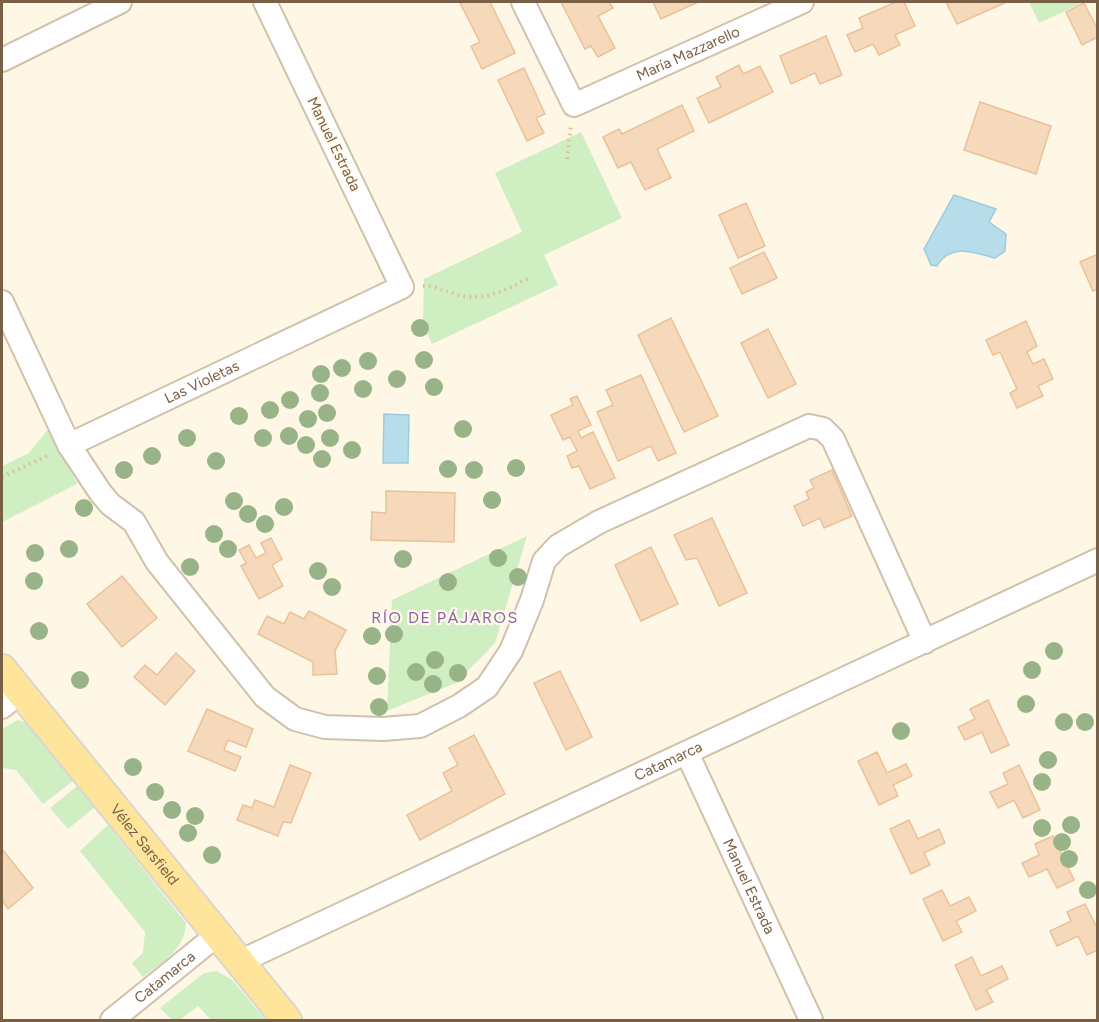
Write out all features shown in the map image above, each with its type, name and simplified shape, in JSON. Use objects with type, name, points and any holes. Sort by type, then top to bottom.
[{"type":"main road","name":"Vélez Sarsfield","points":[[2,669],[11,699],[217,935],[287,1020]]},
{"type":"street","points":[[2,60],[120,2]]},
{"type":"street","name":"Manuel Estrada","points":[[265,2],[402,287]]},
{"type":"street","points":[[523,2],[574,105]]},
{"type":"street","name":"María Mazzarello","points":[[574,105],[802,2]]},
{"type":"street","name":"Las Violetas","points":[[69,445],[402,287]]},
{"type":"street","points":[[2,302],[69,445],[110,504],[134,522],[158,562],[265,697],[294,719],[325,727],[383,729],[420,726],[487,687],[510,651],[532,600],[544,561],[558,546],[599,522],[809,426],[823,429],[833,439],[925,642]]},
{"type":"street","name":"Catamarca","points":[[239,962],[1098,560]]},
{"type":"street","name":"Manuel Estrada","points":[[687,753],[811,1020]]},
{"type":"street","name":"Catamarca","points":[[112,1020],[217,935]]},
{"type":"path","points":[[567,159],[574,105]]},
{"type":"path","points":[[402,287],[432,286],[468,297],[498,294],[531,277]]},
{"type":"path","points":[[2,477],[69,445]]},
{"type":"green space","points":[[1029,2],[1084,2],[1039,23]]},
{"type":"green space","points":[[581,132],[622,218],[544,255],[558,285],[432,344],[423,323],[424,279],[522,232],[495,173]]},
{"type":"green space","points":[[51,426],[77,484],[2,522],[2,466],[29,453]]},
{"type":"green space","points":[[527,536],[495,643],[456,683],[387,711],[392,600]]},
{"type":"green space","points":[[18,720],[27,723],[73,781],[43,804],[16,770],[2,768],[2,729]]},
{"type":"green space","points":[[77,786],[95,807],[68,829],[50,808]]},
{"type":"green space","points":[[108,825],[186,923],[182,941],[177,948],[143,977],[132,963],[143,953],[145,932],[80,851]]},
{"type":"green space","points":[[217,971],[232,980],[266,1020],[211,1020],[198,1006],[180,1020],[172,1020],[160,1008],[204,973]]},
{"type":"water","points":[[954,195],[996,209],[989,222],[1006,234],[1005,251],[995,258],[970,252],[955,252],[948,254],[937,266],[931,265],[924,249]]},
{"type":"water","points":[[384,414],[409,415],[408,463],[383,463]]},
{"type":"building","points":[[490,2],[515,53],[482,69],[471,46],[480,42],[460,3]]},
{"type":"building","points":[[561,2],[609,2],[613,8],[598,16],[615,48],[598,57],[591,46],[585,49]]},
{"type":"building","points":[[653,2],[698,2],[661,19]]},
{"type":"building","points":[[896,2],[904,2],[915,26],[895,35],[900,45],[879,55],[873,44],[855,52],[847,35],[863,28],[859,18]]},
{"type":"building","points":[[946,2],[1007,2],[957,24]]},
{"type":"building","points":[[1084,3],[1098,30],[1098,37],[1082,45],[1066,12]]},
{"type":"building","points":[[826,36],[842,75],[820,84],[815,73],[791,84],[780,56]]},
{"type":"building","points":[[739,65],[743,74],[760,66],[773,92],[709,123],[697,98],[721,87],[716,77]]},
{"type":"building","points":[[524,68],[545,114],[536,118],[544,133],[527,141],[498,80]]},
{"type":"building","points":[[980,102],[1051,126],[1036,174],[964,150]]},
{"type":"building","points":[[682,105],[694,131],[657,149],[671,178],[645,190],[631,162],[618,168],[603,137],[619,129],[622,134]]},
{"type":"building","points":[[746,203],[765,246],[738,258],[719,215]]},
{"type":"building","points":[[764,252],[777,278],[742,294],[730,268]]},
{"type":"building","points":[[1098,254],[1098,289],[1093,291],[1080,262]]},
{"type":"building","points":[[671,318],[718,416],[684,432],[638,335]]},
{"type":"building","points":[[1026,321],[1037,346],[1027,352],[1033,364],[1044,359],[1053,379],[1038,386],[1043,396],[1017,408],[1010,393],[1017,389],[1000,352],[993,355],[986,340]]},
{"type":"building","points":[[768,329],[796,384],[768,398],[741,343]]},
{"type":"building","points":[[641,375],[676,453],[658,461],[651,446],[618,461],[597,412],[613,405],[606,390]]},
{"type":"building","points":[[577,396],[591,425],[578,431],[581,438],[593,432],[615,478],[590,489],[579,466],[572,468],[567,456],[577,451],[570,437],[563,440],[551,415],[573,405],[570,399]]},
{"type":"building","points":[[832,470],[852,516],[824,528],[820,518],[803,526],[794,506],[809,499],[806,492],[814,488],[810,480]]},
{"type":"building","points":[[386,491],[455,493],[454,542],[371,540],[372,512],[386,513]]},
{"type":"building","points":[[712,518],[747,593],[719,606],[697,558],[686,560],[674,535]]},
{"type":"building","points":[[271,538],[282,559],[272,565],[283,586],[259,599],[241,566],[246,563],[239,550],[249,545],[256,558],[266,553],[261,543]]},
{"type":"building","points":[[651,547],[678,604],[641,621],[615,565]]},
{"type":"building","points":[[122,576],[157,618],[122,647],[87,604]]},
{"type":"building","points":[[309,611],[346,630],[335,651],[337,674],[313,675],[313,662],[258,634],[267,616],[284,624],[290,612],[304,619]]},
{"type":"building","points":[[176,653],[195,671],[165,705],[134,677],[145,665],[157,675]]},
{"type":"building","points":[[560,671],[592,737],[566,750],[534,683]]},
{"type":"building","points":[[988,700],[1009,745],[991,753],[982,732],[965,740],[958,727],[975,719],[970,709]]},
{"type":"building","points":[[207,709],[253,729],[246,747],[228,740],[224,750],[241,757],[235,771],[188,751]]},
{"type":"building","points":[[474,735],[505,794],[420,840],[407,815],[452,791],[443,773],[458,765],[449,748]]},
{"type":"building","points":[[877,752],[887,773],[906,764],[912,776],[893,785],[898,796],[879,805],[858,761]]},
{"type":"building","points":[[290,765],[311,773],[291,823],[283,822],[278,836],[237,820],[243,805],[252,808],[255,800],[274,807]]},
{"type":"building","points":[[1019,765],[1040,810],[1023,818],[1014,800],[998,808],[990,792],[1008,784],[1003,773]]},
{"type":"building","points":[[909,820],[918,839],[939,829],[945,843],[924,853],[930,865],[911,874],[890,829]]},
{"type":"building","points":[[1053,836],[1074,880],[1057,888],[1047,869],[1029,877],[1022,863],[1039,855],[1035,844]]},
{"type":"building","points":[[2,849],[33,888],[8,909],[2,900]]},
{"type":"building","points":[[942,890],[950,906],[969,897],[976,911],[956,921],[962,932],[943,941],[923,899]]},
{"type":"building","points":[[1085,904],[1098,930],[1098,950],[1087,955],[1078,936],[1057,946],[1050,931],[1071,921],[1067,912]]},
{"type":"building","points":[[972,957],[981,976],[1002,966],[1008,979],[986,990],[993,1002],[976,1010],[955,965]]},
{"type":"district","name":"RÍO DE PÁJAROS","points":[[445,617]]}]
